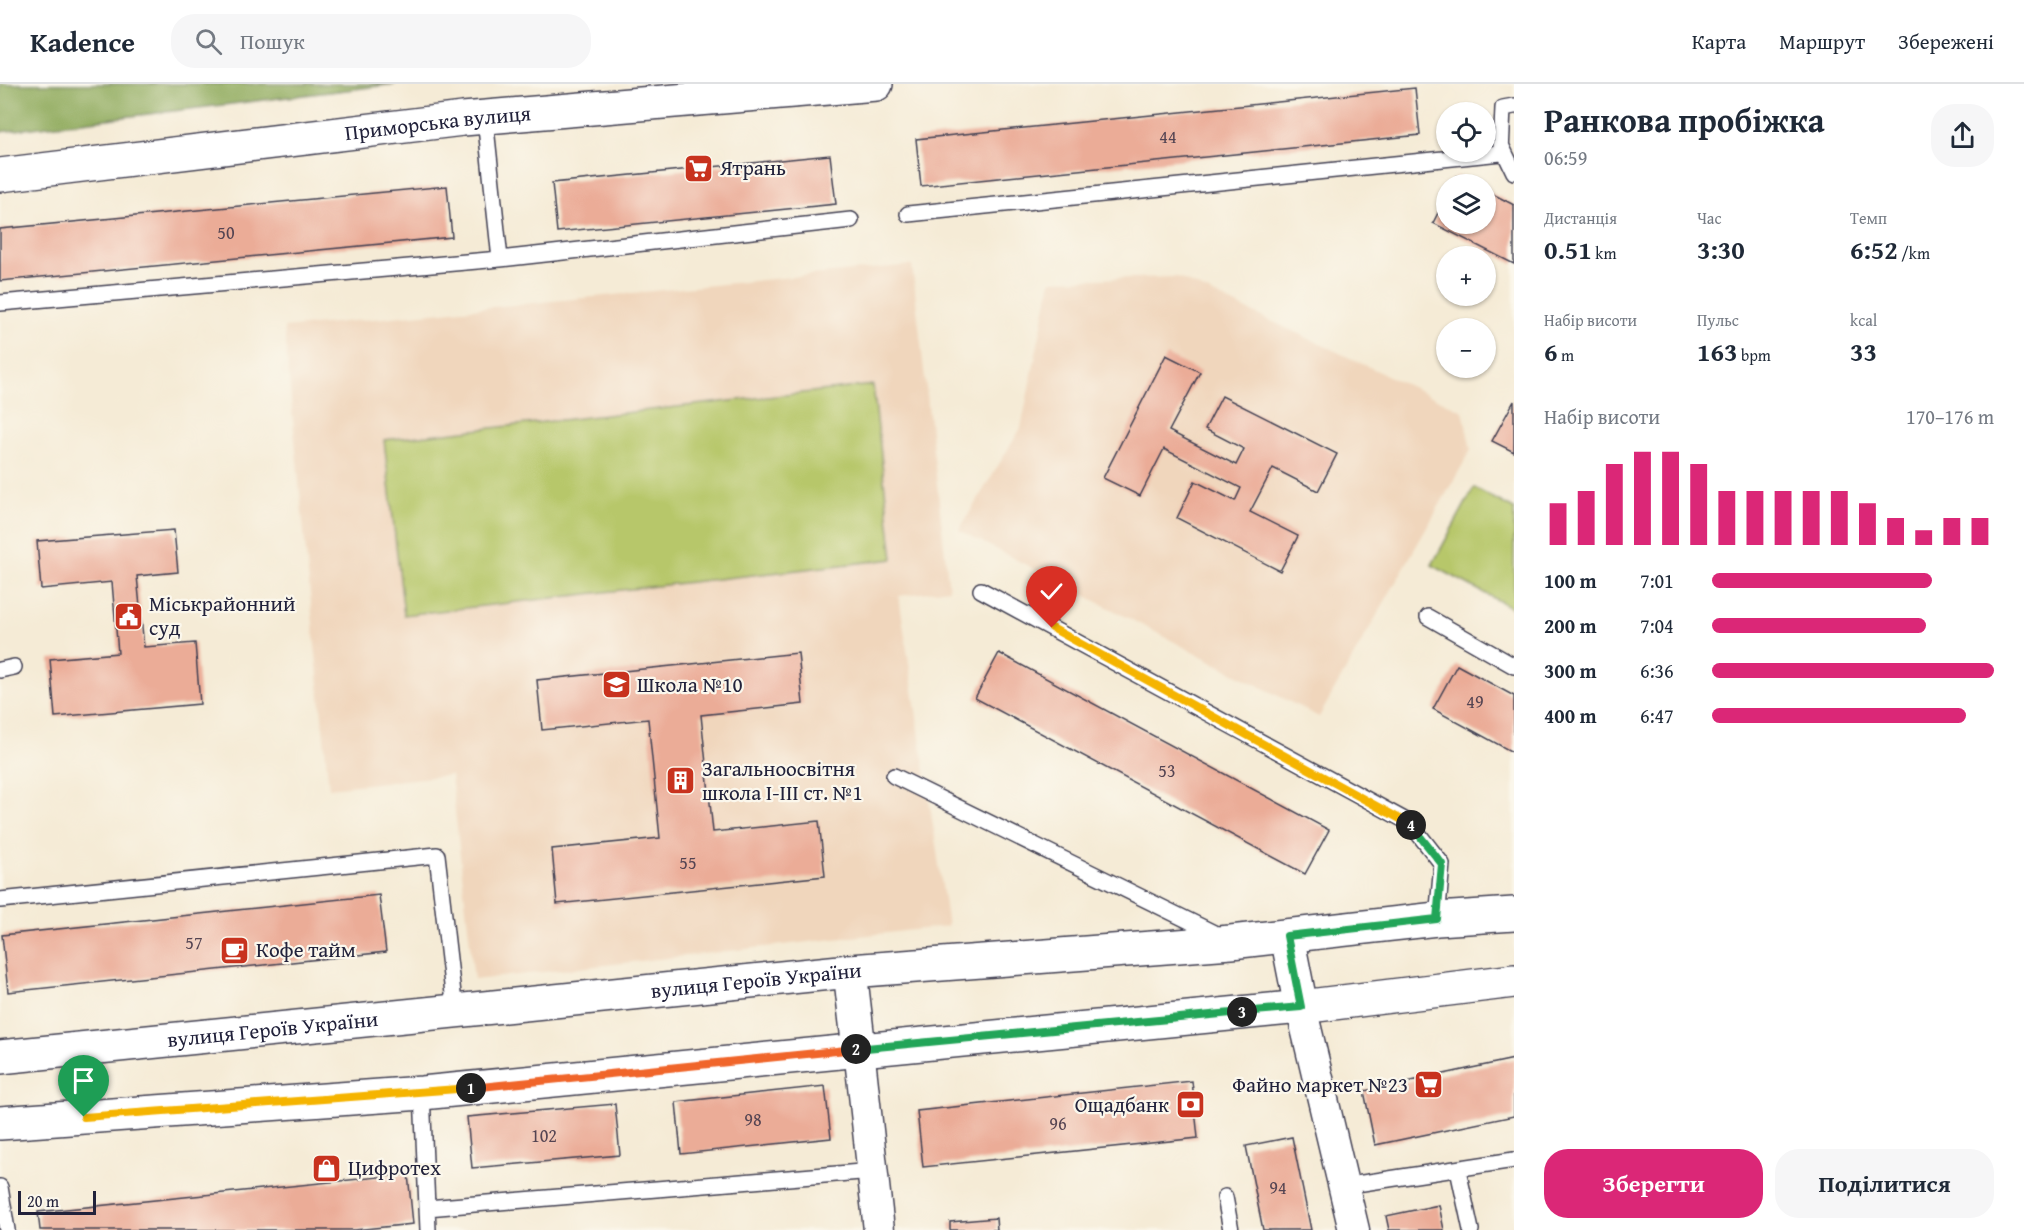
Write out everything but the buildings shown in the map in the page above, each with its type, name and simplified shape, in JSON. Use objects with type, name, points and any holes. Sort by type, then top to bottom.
[{"type":"main road","name":"Приморська вулиця","points":[[0,175],[485,118],[876,84]]},
{"type":"main road","name":"вулиця Героїв України","points":[[0,1057],[850,971],[1231,942],[1437,919],[1514,914]]},
{"type":"main road","points":[[1287,936],[1301,1007]]},
{"type":"main road","points":[[850,971],[859,1049]]},
{"type":"main road","points":[[0,1123],[422,1093],[1301,1007],[1514,981]]},
{"type":"street","points":[[1301,1007],[1354,1230]]},
{"type":"street","points":[[859,1049],[879,1230]]},
{"type":"lane","points":[[908,214],[1501,153],[1503,108],[1514,106]]},
{"type":"lane","points":[[485,118],[501,260]]},
{"type":"lane","points":[[1502,145],[1514,172]]},
{"type":"lane","points":[[0,303],[501,260],[851,220]]},
{"type":"lane","points":[[981,590],[1410,823],[1442,864],[1437,919]]},
{"type":"lane","points":[[1428,617],[1514,666]]},
{"type":"lane","points":[[894,776],[1231,942]]},
{"type":"lane","points":[[0,900],[437,855],[455,1011]]},
{"type":"lane","points":[[422,1093],[428,1230]]},
{"type":"lane","points":[[1343,1186],[1514,1160]]},
{"type":"lane","points":[[1458,1170],[1471,1230]]},
{"type":"lane","points":[[427,1208],[873,1171]]},
{"type":"lane","points":[[0,1187],[7,1230]]},
{"type":"lane","points":[[1225,1197],[1231,1230]]},
{"type":"shaded area","name":"Школа №10","points":[[912,265],[949,589],[899,596],[948,926],[474,980],[451,775],[329,788],[284,328]]},
{"type":"shaded area","points":[[1177,277],[1463,411],[1471,450],[1319,717],[959,530],[1021,428],[1051,280]]},
{"type":"green space","points":[[0,84],[396,84],[0,132]]},
{"type":"green space","points":[[873,385],[893,559],[404,615],[384,440]]},
{"type":"green space","points":[[1474,488],[1514,509],[1514,609],[1432,565]]},
{"type":"place","name":"Ятрань","points":[[699,168]]},
{"type":"place","name":"Міськрайонний суд","points":[[128,616]]},
{"type":"place","name":"Школа №10","points":[[616,685]]},
{"type":"place","name":"Загальноосвітня школа І-ІІІ ст. №1","points":[[681,781]]},
{"type":"place","name":"Кофе тайм","points":[[235,950]]},
{"type":"place","name":"Файно маркет №23","points":[[1429,1085]]},
{"type":"place","name":"Ощадбанк","points":[[1190,1105]]},
{"type":"place","name":"Цифротех","points":[[327,1168]]},
{"type":"route","points":[[84,1117],[422,1093],[1301,1007],[1287,936],[1437,919],[1442,864],[1410,823],[1052,628]]}]
